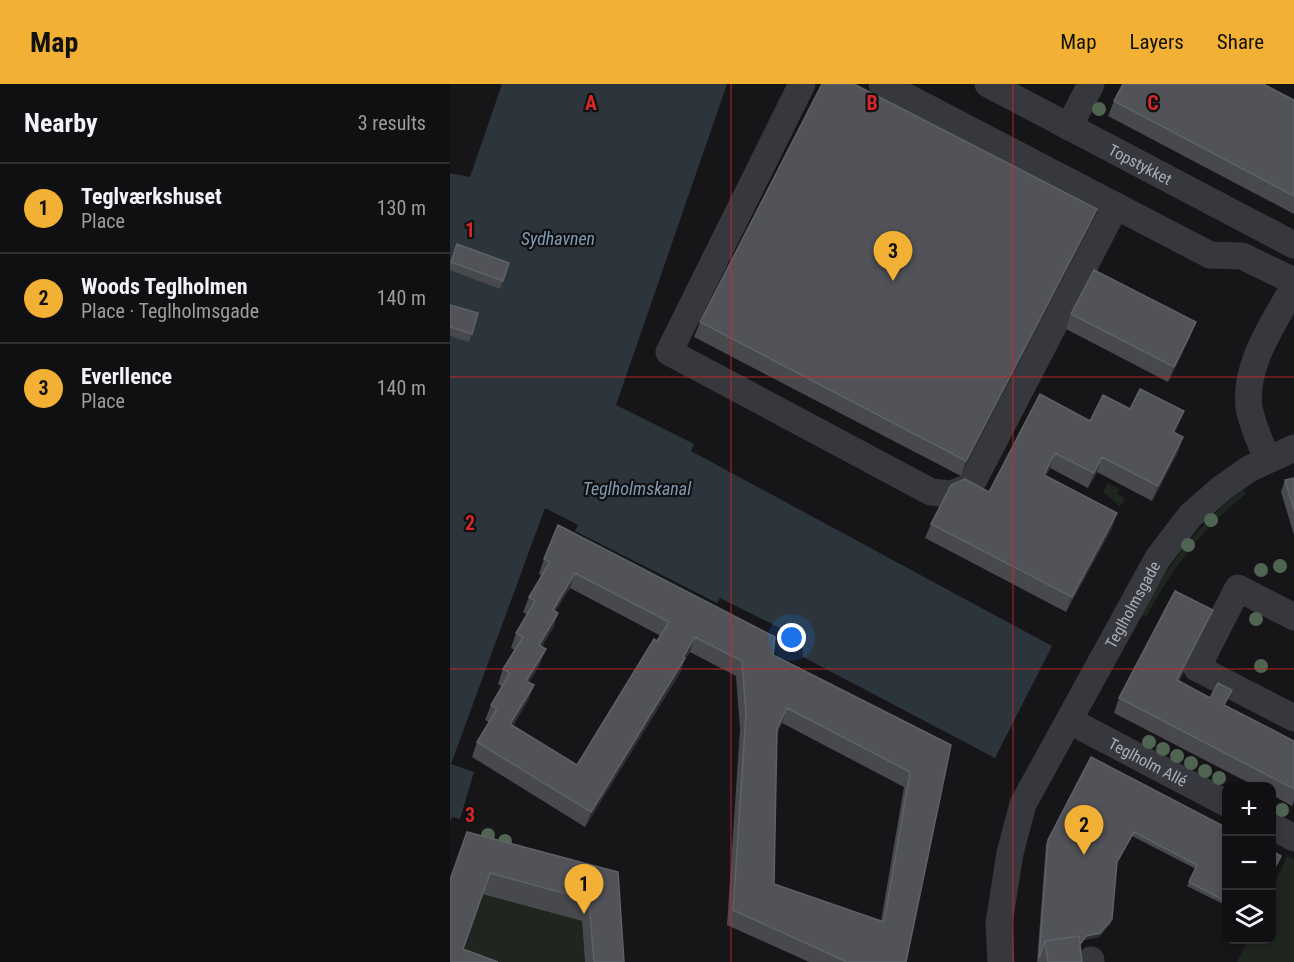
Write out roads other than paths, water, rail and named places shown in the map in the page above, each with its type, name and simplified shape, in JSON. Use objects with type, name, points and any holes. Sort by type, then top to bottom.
[{"type":"street","points":[[802,84],[669,352],[931,492],[951,494],[970,487],[1115,207]]},
{"type":"street","points":[[882,84],[1210,255],[1242,256],[1294,284],[1257,356],[1250,386],[1250,413],[1267,460]]},
{"type":"street","name":"Topstykket","points":[[988,84],[1294,244]]},
{"type":"street","points":[[1069,127],[1091,84]]},
{"type":"street","name":"Teglholmsgade","points":[[1001,962],[999,923],[1010,853],[1023,804],[1158,558],[1190,516],[1238,476],[1294,448]]},
{"type":"street","points":[[1294,616],[1238,588],[1197,668],[1294,718]]},
{"type":"street","name":"Teglholm Allé","points":[[1070,721],[1222,800]]},
{"type":"street","points":[[1276,828],[1294,838]]},
{"type":"water","name":"Sydhavnen","points":[[502,84],[727,84],[616,405],[694,444],[691,451],[1052,646],[995,758],[803,657],[802,639],[720,598],[717,603],[575,531],[578,525],[545,508],[451,764],[474,772],[460,819],[452,817],[450,823],[450,173],[470,177]]},
{"type":"place","name":"Everllence","points":[[893,281]]},
{"type":"place","name":"Woods Teglholmen","points":[[1084,855]]},
{"type":"place","name":"Teglværkshuset","points":[[584,914]]},
{"type":"water label","name":"Teglholmskanal","points":[[637,489]]}]
